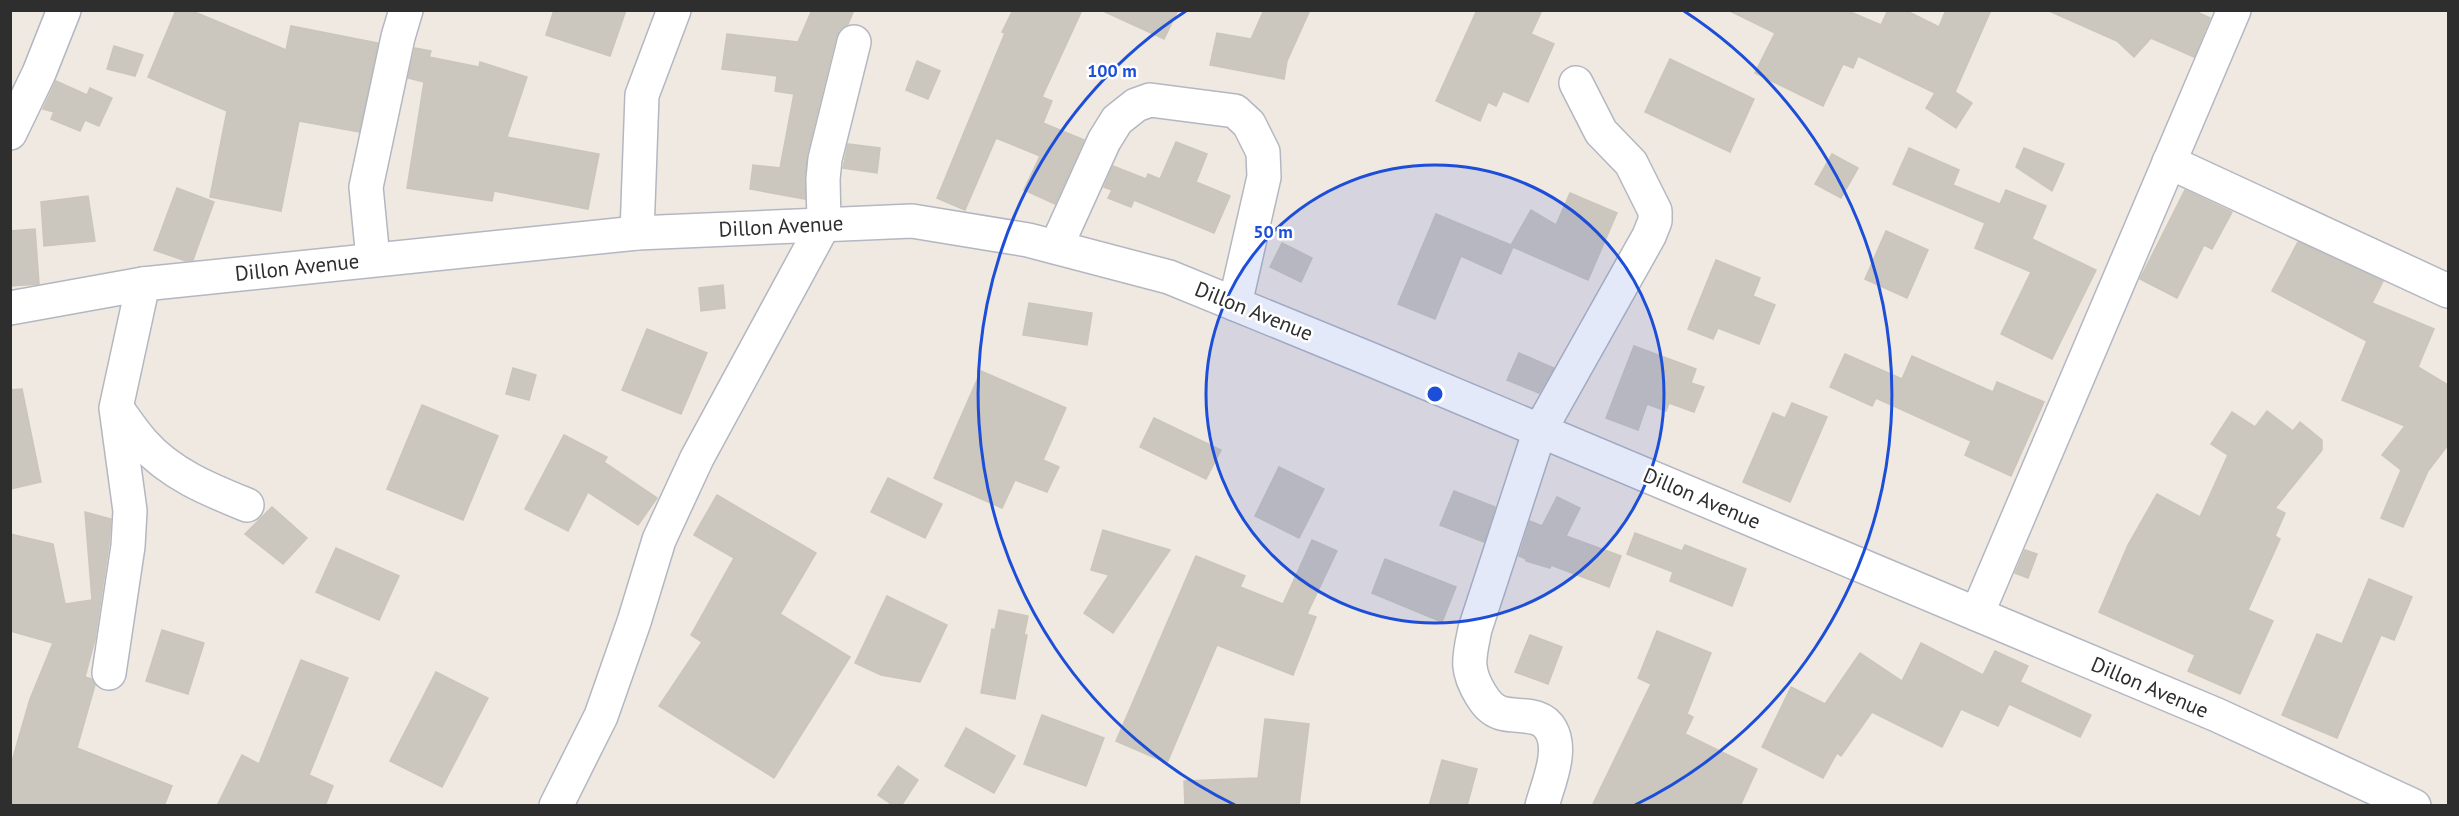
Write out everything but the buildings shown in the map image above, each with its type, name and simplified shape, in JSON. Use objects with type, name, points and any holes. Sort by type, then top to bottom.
[{"type":"street","points":[[10,133],[39,73],[64,10]]},
{"type":"street","points":[[373,259],[366,187],[398,37],[406,10]]},
{"type":"street","points":[[637,233],[642,95],[674,10]]},
{"type":"street","points":[[1977,614],[2234,10]]},
{"type":"street","points":[[556,806],[601,716],[634,622],[659,540],[697,458],[824,224],[825,159],[854,42]]},
{"type":"street","points":[[1542,806],[1556,750],[1552,730],[1544,722],[1534,717],[1502,714],[1492,709],[1472,679],[1470,663],[1475,629],[1540,430],[1649,236],[1655,221],[1655,212],[1631,163],[1601,132],[1576,83]]},
{"type":"street","points":[[1056,247],[1104,141],[1117,120],[1136,105],[1150,100],[1235,111],[1249,124],[1263,152],[1264,177],[1235,304]]},
{"type":"street","points":[[2169,162],[2448,291]]},
{"type":"street","name":"Dillon Avenue","points":[[10,308],[143,284],[637,233],[912,221],[1029,240],[1169,277],[1540,430],[2217,715],[2414,806]]},
{"type":"street","points":[[109,673],[129,546],[130,511],[117,408],[143,284]]},
{"type":"street","points":[[117,408],[144,444],[172,468],[207,488],[247,506]]}]
